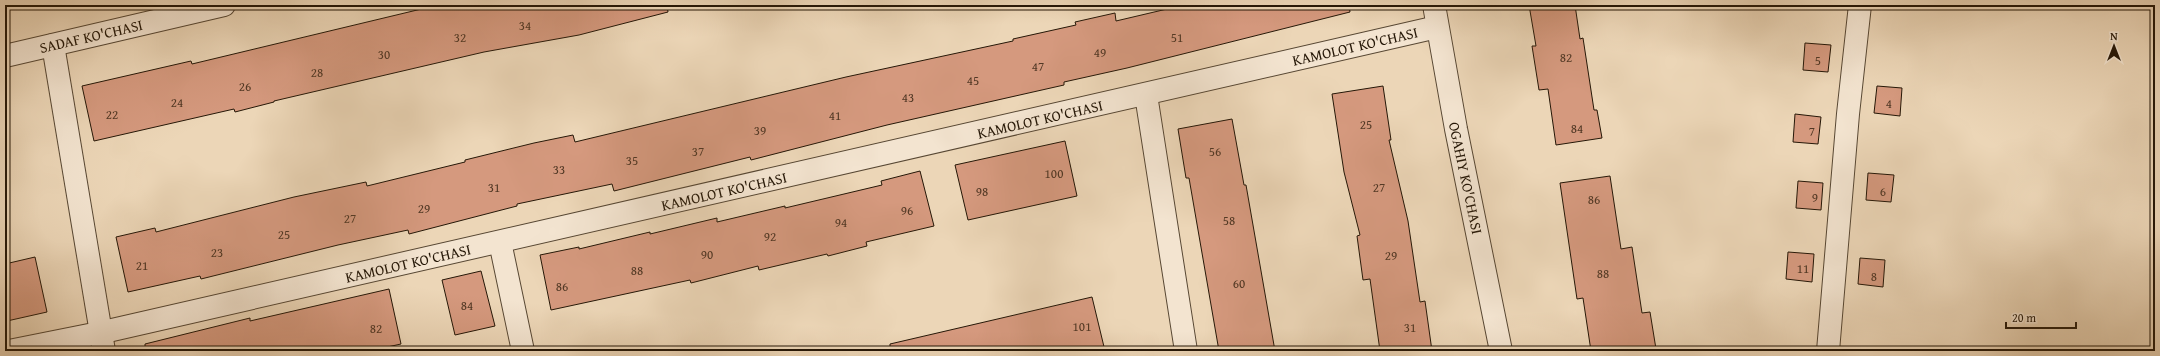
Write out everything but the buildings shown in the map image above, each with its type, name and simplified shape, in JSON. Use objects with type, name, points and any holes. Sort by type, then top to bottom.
[{"type":"street","name":"SADAF KO'CHASI","points":[[5,56],[224,5]]},
{"type":"street","name":"OGAHIY KO'CHASI","points":[[1434,5],[1456,129],[1502,351]]},
{"type":"street","points":[[1828,351],[1848,114],[1860,5]]},
{"type":"street","name":"KAMOLOT KO'CHASI","points":[[9,351],[101,342],[500,242],[1437,27]]},
{"type":"street","points":[[53,45],[101,342]]},
{"type":"street","points":[[1146,95],[1186,351]]},
{"type":"street","points":[[500,242],[523,351]]}]
